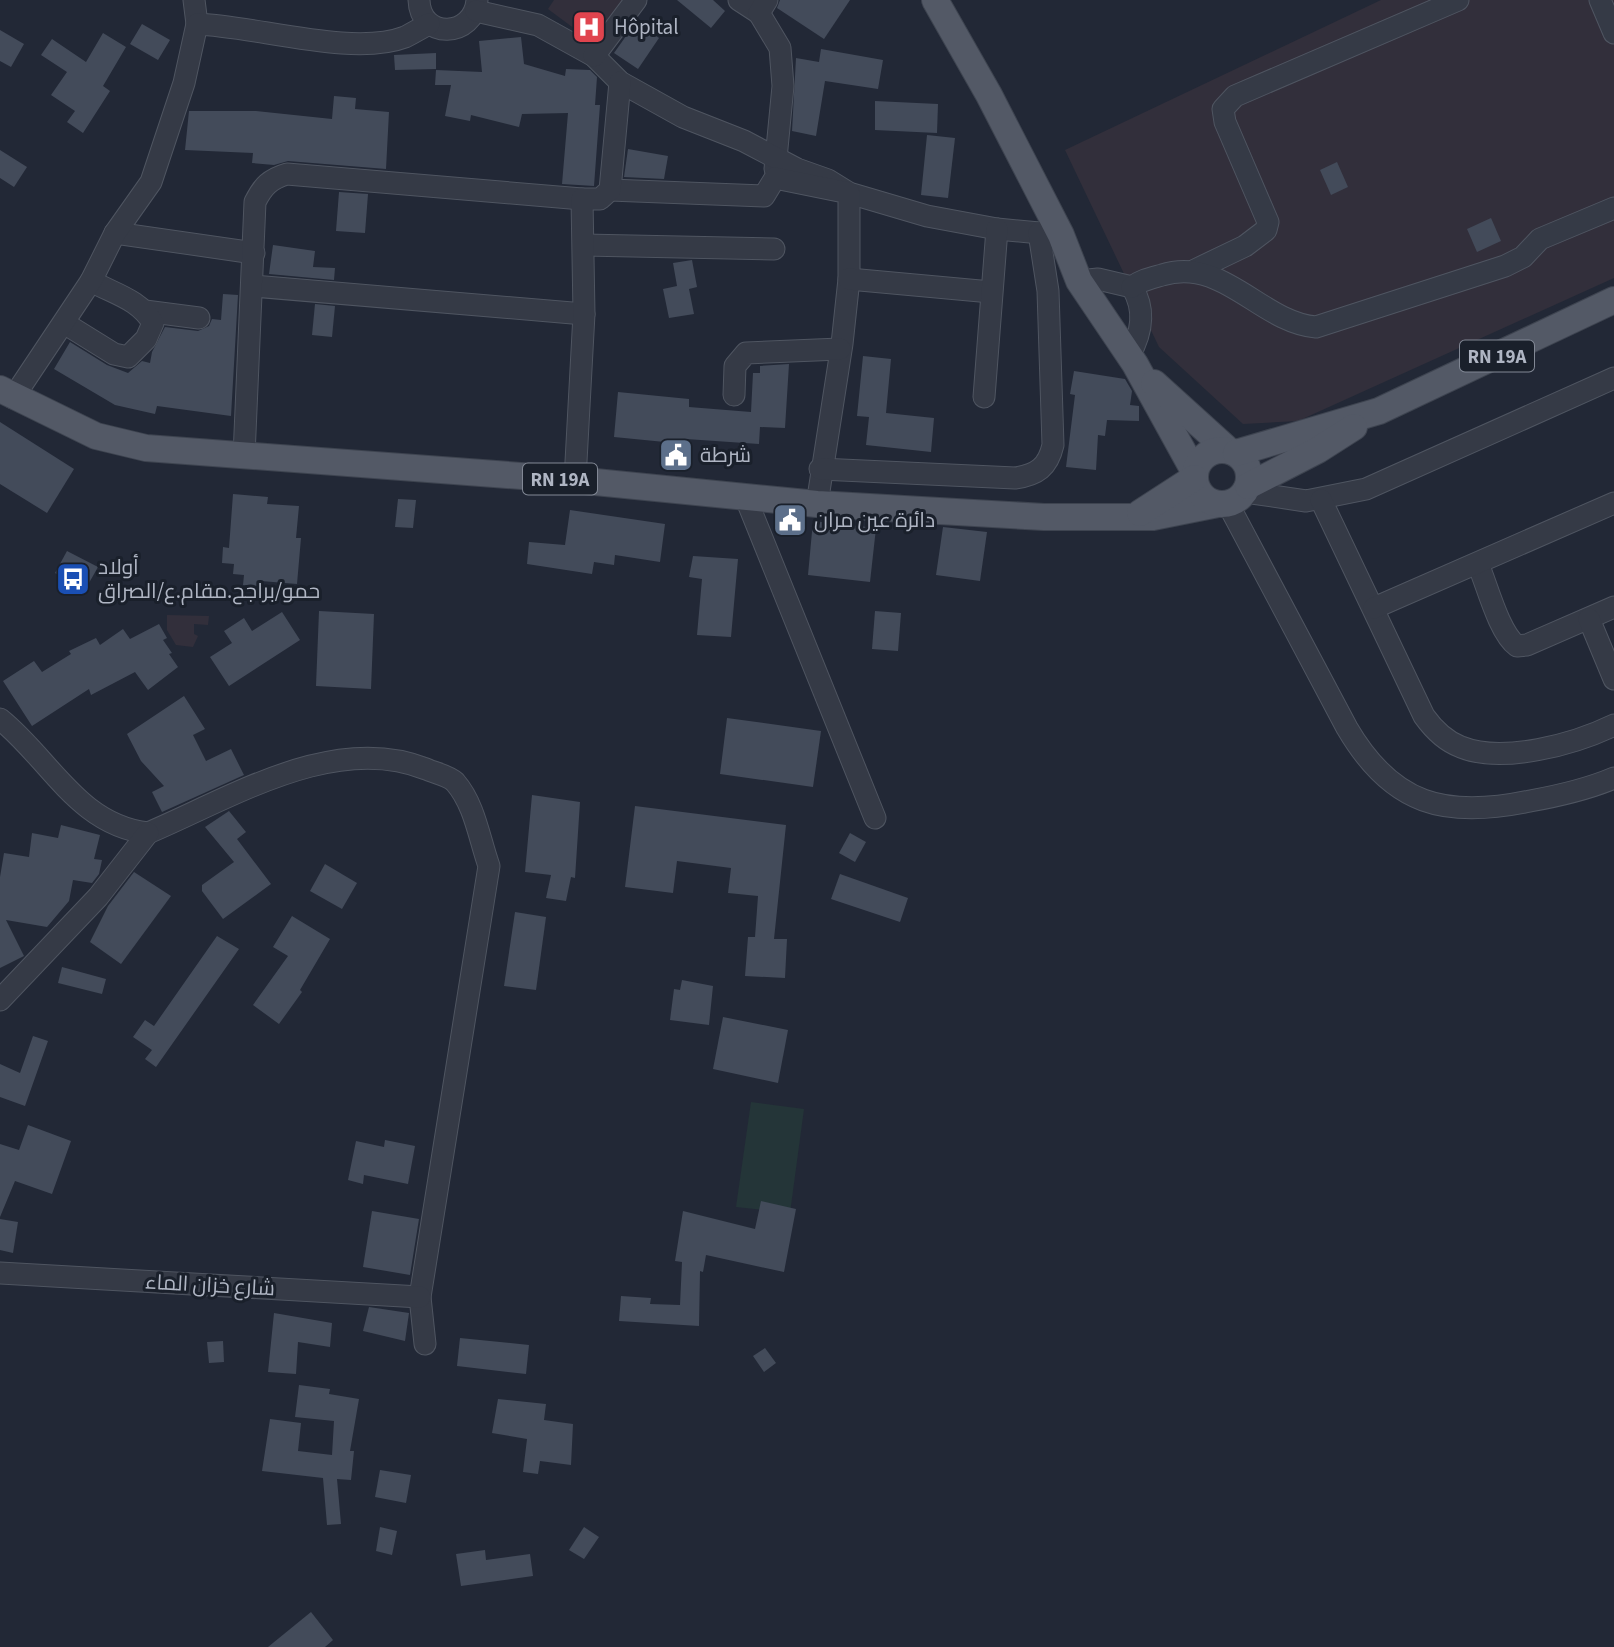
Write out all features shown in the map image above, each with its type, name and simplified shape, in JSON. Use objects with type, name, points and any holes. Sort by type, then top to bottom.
[{"type":"main road","points":[[935,0],[989,95],[1050,234],[1132,360],[1194,475],[1201,494],[1235,496]]},
{"type":"main road","name":"RN 19A","points":[[1379,411],[1614,300]]},
{"type":"main road","points":[[1132,360],[1247,464],[1235,496]]},
{"type":"main road","name":"RN 19A","points":[[6,393],[96,436],[146,448],[575,480],[817,504],[1044,517],[1132,517]]},
{"type":"main road","points":[[1132,517],[1194,475],[1205,454],[1232,451],[1379,411]]},
{"type":"main road","points":[[1132,517],[1175,514],[1235,496],[1318,450],[1379,411]]},
{"type":"street","points":[[6,393],[64,323],[91,281],[115,233],[155,170],[184,83],[197,24],[194,0]]},
{"type":"street","points":[[419,0],[423,16],[429,23],[446,30],[456,30],[464,26],[477,6],[538,24],[594,56],[620,82],[707,128],[775,156],[849,193]]},
{"type":"street","points":[[594,56],[636,0]]},
{"type":"street","points":[[610,190],[764,196],[775,178],[783,86],[780,48],[763,6],[739,0]]},
{"type":"street","points":[[1079,281],[1098,279],[1132,287],[1168,273],[1195,270],[1245,246],[1266,230],[1268,222],[1225,122],[1223,109],[1228,102],[1235,96],[1458,0]]},
{"type":"street","points":[[1600,0],[1614,33]]},
{"type":"street","points":[[197,24],[227,25],[351,43],[396,39],[429,23]]},
{"type":"street","points":[[244,456],[256,202],[262,188],[273,178],[287,174],[600,199],[610,190],[620,82]]},
{"type":"street","points":[[775,178],[849,193],[927,216],[997,229],[1050,234],[1048,291],[1053,445],[1050,458],[1041,469],[1031,475],[1015,478],[820,469]]},
{"type":"street","points":[[817,504],[849,279],[849,193]]},
{"type":"street","points":[[575,480],[584,314],[582,199]]},
{"type":"street","points":[[1195,270],[1220,280],[1287,320],[1316,327],[1505,266],[1523,257],[1540,239],[1614,208]]},
{"type":"street","points":[[984,397],[997,229]]},
{"type":"street","points":[[115,233],[254,253]]},
{"type":"street","points":[[584,245],[774,249]]},
{"type":"street","points":[[849,279],[991,292]]},
{"type":"street","points":[[64,323],[114,354],[128,357],[146,339],[153,323],[145,311],[132,300],[91,281]]},
{"type":"street","points":[[253,286],[584,314]]},
{"type":"street","points":[[1132,287],[1142,323],[1132,360]]},
{"type":"street","points":[[145,311],[200,318]]},
{"type":"street","points":[[734,395],[735,366],[746,353],[840,349]]},
{"type":"street","points":[[1614,378],[1366,489],[1321,500],[1235,496],[1347,728],[1363,755],[1384,778],[1411,795],[1440,806],[1471,810],[1547,798],[1614,778]]},
{"type":"street","points":[[745,496],[875,818]]},
{"type":"street","points":[[1321,500],[1424,716],[1446,739],[1460,747],[1491,753],[1564,745],[1614,725]]},
{"type":"street","points":[[1374,608],[1614,503]]},
{"type":"street","points":[[1478,564],[1503,625],[1517,646],[1527,645],[1614,607]]},
{"type":"street","points":[[1589,619],[1614,679]]},
{"type":"street","points":[[0,719],[29,746],[70,793],[96,814],[128,831],[148,833],[306,766],[340,759],[378,758],[413,764],[454,780],[473,811],[476,832],[489,866],[420,1297],[425,1345]]},
{"type":"street","points":[[0,1000],[99,897],[148,833]]},
{"type":"street","name":"شارع خزان الماء","points":[[0,1273],[420,1297]]},
{"type":"shaded area","name":"Hôpital","points":[[554,0],[627,0],[595,44],[548,9]]},
{"type":"shaded area","points":[[1381,0],[1614,0],[1614,278],[1298,421],[1243,424],[1159,347],[1065,150]]},
{"type":"shaded area","points":[[167,615],[209,616],[208,625],[194,624],[194,634],[198,636],[193,647],[176,645],[167,630]]},
{"type":"shaded area","points":[[751,1102],[804,1109],[790,1213],[736,1207]]},
{"type":"building","points":[[677,0],[713,0],[725,11],[711,28]]},
{"type":"building","points":[[780,0],[850,0],[824,39],[777,8]]},
{"type":"building","points":[[636,22],[659,38],[638,69],[614,53]]},
{"type":"building","points":[[142,24],[170,40],[158,60],[130,44]]},
{"type":"building","points":[[0,30],[24,44],[11,67],[0,61]]},
{"type":"building","points":[[103,33],[126,47],[103,86],[110,91],[83,133],[67,122],[75,111],[51,95],[67,72],[41,55],[52,39],[86,62]]},
{"type":"building","points":[[521,37],[524,64],[565,76],[566,69],[590,70],[597,77],[595,105],[600,105],[594,186],[562,184],[568,113],[522,114],[519,127],[471,115],[470,121],[445,116],[451,85],[435,85],[436,70],[482,72],[479,41]]},
{"type":"building","points":[[821,49],[883,60],[878,89],[825,81],[816,136],[792,131],[796,58],[819,62]]},
{"type":"building","points":[[436,53],[436,69],[395,70],[394,55]]},
{"type":"building","points":[[334,96],[356,98],[355,109],[389,112],[386,169],[288,161],[274,165],[252,163],[253,153],[185,150],[189,111],[256,111],[332,119]]},
{"type":"building","points":[[875,101],[938,104],[937,133],[875,130]]},
{"type":"building","points":[[927,135],[955,138],[948,198],[921,195]]},
{"type":"building","points":[[628,149],[668,156],[664,179],[624,177]]},
{"type":"building","points":[[0,150],[27,167],[14,187],[0,178]]},
{"type":"building","points":[[1337,162],[1348,187],[1331,195],[1320,170]]},
{"type":"building","points":[[339,192],[368,194],[365,233],[336,231]]},
{"type":"building","points":[[1491,218],[1501,241],[1477,252],[1467,229]]},
{"type":"building","points":[[273,245],[315,251],[313,267],[335,268],[334,280],[269,274]]},
{"type":"building","points":[[692,260],[697,287],[689,289],[694,314],[669,318],[663,289],[677,286],[673,263]]},
{"type":"building","points":[[223,294],[238,295],[231,416],[157,406],[155,414],[115,405],[54,369],[70,342],[107,365],[128,373],[142,361],[150,363],[152,352],[165,327],[198,331],[209,326],[212,319],[221,320]]},
{"type":"building","points":[[315,304],[335,306],[332,337],[312,335]]},
{"type":"building","points":[[863,356],[891,359],[886,413],[934,418],[931,452],[866,445],[869,417],[857,416]]},
{"type":"building","points":[[789,364],[785,428],[760,427],[759,444],[686,439],[685,444],[614,437],[618,392],[689,399],[689,407],[751,412],[753,373],[760,373],[760,366]]},
{"type":"building","points":[[1074,371],[1125,379],[1132,391],[1130,405],[1139,406],[1139,421],[1107,420],[1105,436],[1098,435],[1096,470],[1066,467],[1075,395],[1070,394]]},
{"type":"building","points":[[0,422],[74,469],[47,513],[0,484]]},
{"type":"building","points":[[233,494],[268,497],[267,504],[299,506],[296,538],[301,538],[297,584],[261,581],[265,587],[243,585],[244,575],[233,574],[234,564],[222,563],[223,547],[229,548]]},
{"type":"building","points":[[398,499],[416,500],[413,528],[395,527]]},
{"type":"building","points":[[570,510],[665,524],[660,562],[615,555],[614,565],[594,562],[592,574],[527,564],[529,542],[565,545]]},
{"type":"building","points":[[813,521],[876,528],[870,582],[808,575]]},
{"type":"building","points":[[943,527],[987,532],[980,581],[936,575]]},
{"type":"building","points":[[67,551],[98,567],[85,590],[55,573]]},
{"type":"building","points":[[693,556],[738,559],[731,637],[697,635],[702,579],[689,577]]},
{"type":"building","points":[[319,611],[374,614],[371,689],[316,686]]},
{"type":"building","points":[[875,611],[901,613],[898,651],[872,649]]},
{"type":"building","points":[[282,612],[300,640],[229,686],[210,657],[232,643],[224,631],[244,618],[252,631]]},
{"type":"building","points":[[159,624],[167,638],[163,640],[172,653],[169,654],[178,667],[148,690],[135,672],[91,695],[89,689],[32,726],[3,681],[34,661],[42,672],[71,654],[69,651],[96,638],[100,645],[123,629],[130,639]]},
{"type":"building","points":[[184,696],[205,729],[193,735],[206,761],[231,749],[244,775],[162,812],[152,792],[164,786],[141,761],[127,734]]},
{"type":"building","points":[[727,718],[821,731],[813,787],[720,774]]},
{"type":"building","points":[[532,795],[580,802],[575,878],[571,877],[566,901],[546,898],[551,875],[525,872]]},
{"type":"building","points":[[635,806],[786,825],[774,939],[787,939],[785,978],[745,976],[748,937],[755,937],[758,896],[728,893],[731,868],[677,861],[673,893],[625,887]]},
{"type":"building","points":[[229,811],[246,832],[237,839],[271,884],[223,919],[202,891],[202,885],[234,862],[205,827]]},
{"type":"building","points":[[61,825],[100,835],[94,859],[102,860],[99,874],[92,883],[73,880],[69,901],[47,927],[6,920],[24,956],[0,968],[0,877],[4,853],[29,857],[32,833],[58,838]]},
{"type":"building","points":[[850,833],[866,842],[855,862],[839,853]]},
{"type":"building","points":[[325,864],[357,883],[342,909],[310,891]]},
{"type":"building","points":[[134,872],[171,896],[121,964],[90,942],[108,906]]},
{"type":"building","points":[[840,874],[908,898],[900,922],[831,899]]},
{"type":"building","points":[[515,912],[546,917],[536,990],[504,986]]},
{"type":"building","points":[[292,916],[330,939],[300,990],[302,992],[279,1024],[253,1005],[288,956],[273,947]]},
{"type":"building","points":[[217,936],[239,949],[156,1067],[145,1059],[152,1050],[133,1037],[145,1020],[154,1026]]},
{"type":"building","points":[[62,967],[106,979],[102,994],[58,983]]},
{"type":"building","points":[[682,980],[713,986],[709,1025],[670,1020],[674,989],[680,990]]},
{"type":"building","points":[[723,1017],[788,1030],[778,1083],[713,1069]]},
{"type":"building","points":[[33,1036],[48,1041],[25,1106],[0,1097],[0,1064],[20,1073]]},
{"type":"building","points":[[28,1125],[71,1141],[52,1194],[15,1181],[0,1217],[0,1144],[19,1150]]},
{"type":"building","points":[[385,1140],[415,1146],[408,1184],[364,1175],[363,1184],[348,1180],[356,1141],[384,1147]]},
{"type":"building","points":[[761,1201],[796,1209],[784,1272],[706,1255],[703,1272],[700,1271],[699,1326],[619,1321],[621,1296],[651,1298],[650,1304],[680,1305],[682,1262],[675,1261],[683,1211],[755,1229]]},
{"type":"building","points":[[372,1211],[419,1219],[410,1275],[363,1267]]},
{"type":"building","points":[[0,1219],[18,1222],[13,1253],[0,1250]]},
{"type":"building","points":[[369,1307],[409,1313],[405,1341],[363,1331]]},
{"type":"building","points":[[274,1313],[332,1323],[330,1347],[298,1342],[296,1374],[268,1372]]},
{"type":"building","points":[[460,1338],[529,1345],[526,1374],[457,1366]]},
{"type":"building","points":[[223,1341],[224,1362],[209,1363],[207,1342]]},
{"type":"building","points":[[765,1348],[776,1363],[764,1372],[753,1356]]},
{"type":"building","points":[[299,1385],[330,1389],[329,1394],[359,1399],[350,1451],[354,1451],[351,1480],[337,1479],[341,1524],[327,1525],[323,1478],[262,1471],[270,1419],[301,1423],[298,1451],[332,1455],[334,1421],[295,1417]]},
{"type":"building","points":[[498,1399],[546,1404],[544,1420],[573,1424],[571,1465],[540,1461],[538,1474],[523,1472],[527,1439],[492,1433]]},
{"type":"building","points":[[380,1470],[411,1475],[406,1503],[375,1497]]},
{"type":"building","points":[[380,1527],[397,1531],[392,1555],[376,1551]]},
{"type":"building","points":[[584,1527],[599,1537],[584,1559],[569,1550]]},
{"type":"building","points":[[485,1550],[486,1560],[530,1554],[533,1576],[461,1586],[456,1554]]},
{"type":"building","points":[[311,1612],[333,1640],[325,1647],[268,1647]]},
{"type":"place","name":"Hôpital","points":[[589,27]]},
{"type":"place","name":"شرطة","points":[[676,455]]},
{"type":"place","name":"دائرة عين مران","points":[[790,520]]},
{"type":"place","name":"أولاد حمو/براجح.مقام.ع/الصراق","points":[[73,579]]}]
